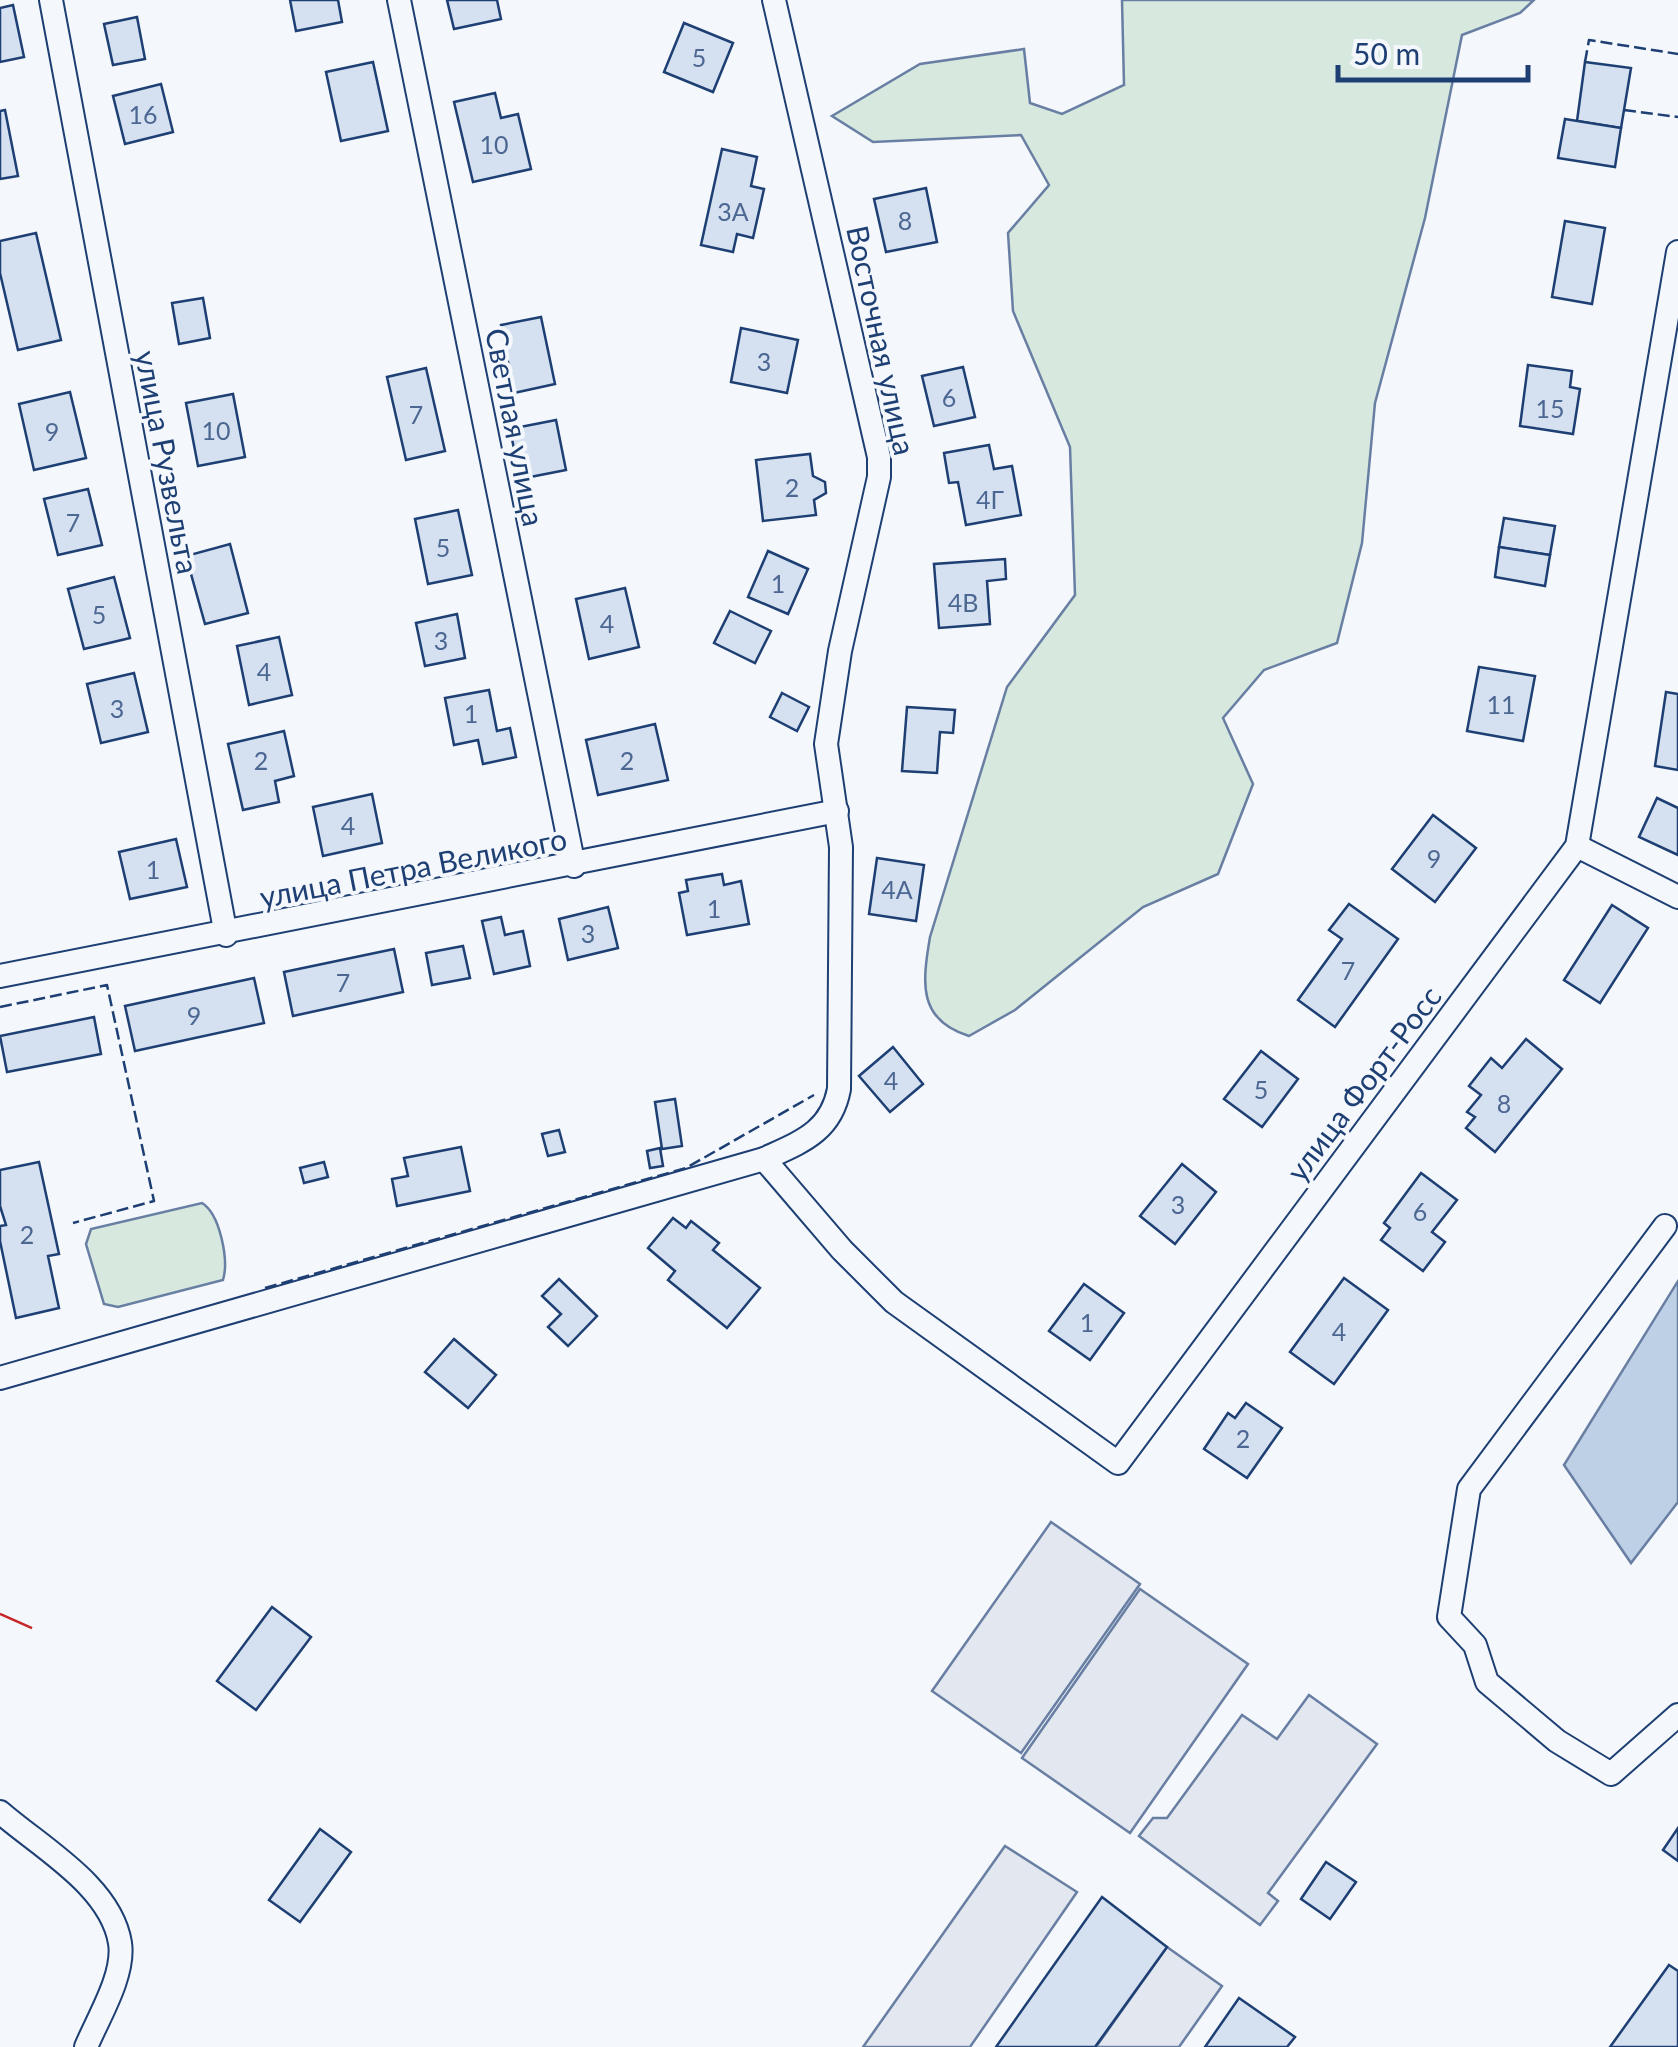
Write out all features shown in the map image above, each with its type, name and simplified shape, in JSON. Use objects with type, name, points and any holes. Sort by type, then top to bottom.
[{"type":"street","name":"улица Рузвельта","points":[[51,0],[226,935]]},
{"type":"street","name":"Светлая улица","points":[[399,0],[574,866]]},
{"type":"street","name":"Восточная улица","points":[[0,1378],[764,1159],[814,1136],[836,1106],[841,847],[826,744],[840,651],[879,476],[879,457],[774,0]]},
{"type":"street","name":"улица Форт-Росс","points":[[764,1159],[842,1250],[894,1302],[1118,1463],[1577,846],[1678,252]]},
{"type":"street","name":"улица Петра Великого","points":[[0,976],[226,935],[837,811]]},
{"type":"street","points":[[1577,846],[1678,897]]},
{"type":"street","points":[[1665,1226],[1469,1490],[1449,1617],[1475,1645],[1488,1682],[1557,1741],[1611,1774],[1678,1715]]},
{"type":"street","points":[[0,1812],[102,1900],[120,1944],[112,1988],[86,2047]]},
{"type":"shaded area","points":[[1122,0],[1534,0],[1520,13],[1462,35],[1425,218],[1375,403],[1362,543],[1337,643],[1264,670],[1223,718],[1253,784],[1218,874],[1143,907],[1015,1010],[969,1036],[940,1020],[927,998],[930,937],[1007,687],[1075,595],[1070,447],[1013,311],[1008,233],[1049,185],[1021,135],[873,142],[832,116],[920,64],[1024,49],[1030,103],[1062,114],[1124,85]]},
{"type":"shaded area","points":[[202,1203],[214,1217],[222,1238],[223,1280],[118,1307],[104,1304],[86,1244],[91,1229]]},
{"type":"shaded area","points":[[1051,1522],[1140,1584],[1021,1753],[932,1691]]},
{"type":"shaded area","points":[[1140,1589],[1248,1664],[1130,1833],[1022,1758]]},
{"type":"shaded area","points":[[1309,1695],[1377,1744],[1268,1893],[1278,1901],[1260,1925],[1139,1836],[1153,1818],[1167,1818],[1242,1715],[1277,1739]]},
{"type":"shaded area","points":[[1005,1846],[1077,1892],[970,2047],[863,2047]]},
{"type":"shaded area","points":[[1167,1947],[1222,1986],[1179,2047],[1096,2047]]},
{"type":"water","points":[[1678,1281],[1678,1502],[1631,1563],[1564,1465]]},
{"type":"building","points":[[290,0],[338,0],[342,22],[296,31]]},
{"type":"building","points":[[447,0],[497,0],[501,19],[454,29]]},
{"type":"building","points":[[13,5],[24,57],[0,62],[0,8]]},
{"type":"building","points":[[137,17],[145,59],[113,65],[104,24]]},
{"type":"building","points":[[684,23],[733,43],[713,92],[664,72]]},
{"type":"building","points":[[373,62],[388,131],[341,141],[326,72]]},
{"type":"building","points":[[1585,62],[1631,68],[1621,128],[1577,121]]},
{"type":"building","points":[[161,84],[173,132],[125,144],[113,96]]},
{"type":"building","points":[[495,93],[501,118],[518,114],[531,169],[473,182],[454,102]]},
{"type":"building","points":[[5,110],[18,176],[0,179],[0,111]]},
{"type":"building","points":[[1565,119],[1621,128],[1615,167],[1558,158]]},
{"type":"building","points":[[722,149],[757,157],[751,186],[764,189],[753,238],[737,234],[733,252],[701,245]]},
{"type":"building","points":[[926,188],[937,242],[886,252],[874,199]]},
{"type":"building","points":[[1565,221],[1605,228],[1592,304],[1552,297]]},
{"type":"building","points":[[36,233],[61,340],[18,350],[0,273],[0,241]]},
{"type":"building","points":[[203,298],[210,338],[179,344],[172,303]]},
{"type":"building","points":[[541,317],[555,384],[514,393],[501,325]]},
{"type":"building","points":[[741,328],[798,340],[787,393],[731,382]]},
{"type":"building","points":[[1528,365],[1572,371],[1570,387],[1580,389],[1573,434],[1520,426]]},
{"type":"building","points":[[963,367],[975,417],[934,426],[922,376]]},
{"type":"building","points":[[426,368],[445,451],[406,460],[387,377]]},
{"type":"building","points":[[70,392],[86,458],[34,470],[19,404]]},
{"type":"building","points":[[233,394],[245,457],[198,466],[186,403]]},
{"type":"building","points":[[556,420],[566,470],[520,479],[510,429]]},
{"type":"building","points":[[989,445],[994,469],[1012,466],[1021,515],[966,525],[958,482],[949,483],[944,453]]},
{"type":"building","points":[[810,454],[813,476],[825,482],[826,493],[814,500],[816,515],[763,521],[756,460]]},
{"type":"building","points":[[88,489],[102,545],[58,555],[44,499]]},
{"type":"building","points":[[458,510],[472,575],[428,584],[415,519]]},
{"type":"building","points":[[1504,518],[1555,526],[1550,555],[1499,547]]},
{"type":"building","points":[[230,544],[248,613],[205,624],[186,556]]},
{"type":"building","points":[[1499,547],[1550,555],[1545,586],[1495,577]]},
{"type":"building","points":[[768,551],[808,569],[788,614],[748,597]]},
{"type":"building","points":[[1005,559],[1006,579],[987,581],[990,624],[939,628],[934,564]]},
{"type":"building","points":[[114,577],[130,638],[84,649],[68,589]]},
{"type":"building","points":[[625,588],[639,647],[589,659],[576,599]]},
{"type":"building","points":[[730,611],[771,631],[755,663],[714,643]]},
{"type":"building","points":[[457,614],[465,658],[425,666],[416,623]]},
{"type":"building","points":[[279,637],[292,695],[249,705],[237,646]]},
{"type":"building","points":[[1479,667],[1535,676],[1523,741],[1467,731]]},
{"type":"building","points":[[134,673],[148,732],[101,743],[87,684]]},
{"type":"building","points":[[489,690],[497,731],[510,728],[516,757],[483,764],[478,740],[454,745],[445,698]]},
{"type":"building","points":[[1666,692],[1678,694],[1678,770],[1655,766]]},
{"type":"building","points":[[782,693],[809,707],[797,731],[770,717]]},
{"type":"building","points":[[907,707],[955,710],[953,733],[940,732],[937,773],[902,771]]},
{"type":"building","points":[[655,724],[668,780],[598,795],[586,740]]},
{"type":"building","points":[[284,731],[294,776],[275,781],[279,802],[243,810],[228,744]]},
{"type":"building","points":[[372,794],[382,843],[323,856],[313,807]]},
{"type":"building","points":[[1657,798],[1678,808],[1678,855],[1639,837]]},
{"type":"building","points":[[1433,815],[1476,848],[1435,902],[1392,869]]},
{"type":"building","points":[[176,839],[187,887],[130,899],[119,852]]},
{"type":"building","points":[[877,858],[924,865],[916,921],[869,914]]},
{"type":"building","points":[[722,874],[724,885],[741,881],[749,924],[687,935],[679,893],[688,891],[686,880]]},
{"type":"building","points":[[1349,904],[1398,939],[1335,1027],[1298,1000],[1342,939],[1329,930]]},
{"type":"building","points":[[1612,905],[1648,928],[1600,1003],[1564,980]]},
{"type":"building","points":[[608,907],[618,948],[568,960],[559,919]]},
{"type":"building","points":[[501,917],[505,935],[523,931],[530,966],[494,974],[482,921]]},
{"type":"building","points":[[463,946],[470,978],[432,985],[426,953]]},
{"type":"building","points":[[394,949],[403,992],[293,1016],[284,972]]},
{"type":"building","points":[[254,978],[264,1023],[135,1051],[125,1006]]},
{"type":"building","points":[[94,1017],[101,1054],[7,1072],[0,1036]]},
{"type":"building","points":[[1526,1039],[1562,1069],[1495,1152],[1466,1128],[1475,1117],[1467,1112],[1481,1095],[1469,1086],[1491,1058],[1502,1068]]},
{"type":"building","points":[[893,1047],[923,1084],[890,1112],[859,1076]]},
{"type":"building","points":[[1261,1051],[1298,1079],[1262,1127],[1224,1099]]},
{"type":"building","points":[[675,1099],[682,1146],[662,1149],[655,1102]]},
{"type":"building","points":[[559,1130],[565,1152],[548,1156],[542,1134]]},
{"type":"building","points":[[461,1147],[470,1191],[397,1206],[392,1179],[408,1176],[404,1158]]},
{"type":"building","points":[[660,1148],[663,1166],[650,1168],[647,1151]]},
{"type":"building","points":[[39,1162],[59,1254],[48,1256],[59,1308],[16,1318],[0,1241],[0,1226],[6,1225],[0,1206],[0,1170]]},
{"type":"building","points":[[324,1162],[328,1177],[304,1183],[300,1168]]},
{"type":"building","points":[[1182,1164],[1216,1192],[1175,1244],[1140,1216]]},
{"type":"building","points":[[1421,1173],[1457,1200],[1432,1232],[1445,1242],[1423,1271],[1381,1240],[1390,1228],[1384,1223]]},
{"type":"building","points":[[673,1218],[686,1228],[691,1221],[719,1243],[713,1250],[760,1288],[727,1328],[668,1280],[675,1271],[648,1248]]},
{"type":"building","points":[[1344,1278],[1388,1310],[1334,1384],[1290,1352]]},
{"type":"building","points":[[559,1279],[597,1316],[568,1346],[548,1327],[561,1314],[542,1296]]},
{"type":"building","points":[[1084,1284],[1124,1313],[1090,1360],[1049,1331]]},
{"type":"building","points":[[454,1339],[496,1375],[468,1408],[425,1372]]},
{"type":"building","points":[[1246,1403],[1282,1428],[1247,1478],[1204,1449],[1228,1413],[1235,1418]]},
{"type":"building","points":[[272,1607],[311,1637],[256,1710],[217,1681]]},
{"type":"building","points":[[1678,1828],[1678,1861],[1663,1850]]},
{"type":"building","points":[[320,1829],[351,1852],[300,1922],[269,1900]]},
{"type":"building","points":[[1326,1862],[1356,1882],[1330,1919],[1301,1899]]},
{"type":"building","points":[[1102,1897],[1167,1947],[1095,2047],[996,2047]]},
{"type":"building","points":[[1669,1965],[1678,1971],[1678,2047],[1610,2047]]},
{"type":"building","points":[[1239,1998],[1295,2037],[1287,2047],[1205,2047]]},
{"type":"fence","points":[[1585,62],[1589,40],[1678,54]]},
{"type":"fence","points":[[1624,110],[1678,117]]},
{"type":"fence","points":[[0,1007],[107,985],[154,1201],[73,1223]]},
{"type":"fence","points":[[265,1288],[686,1168],[814,1095]]},
{"type":"power","points":[[0,1614],[34,1629]]}]
